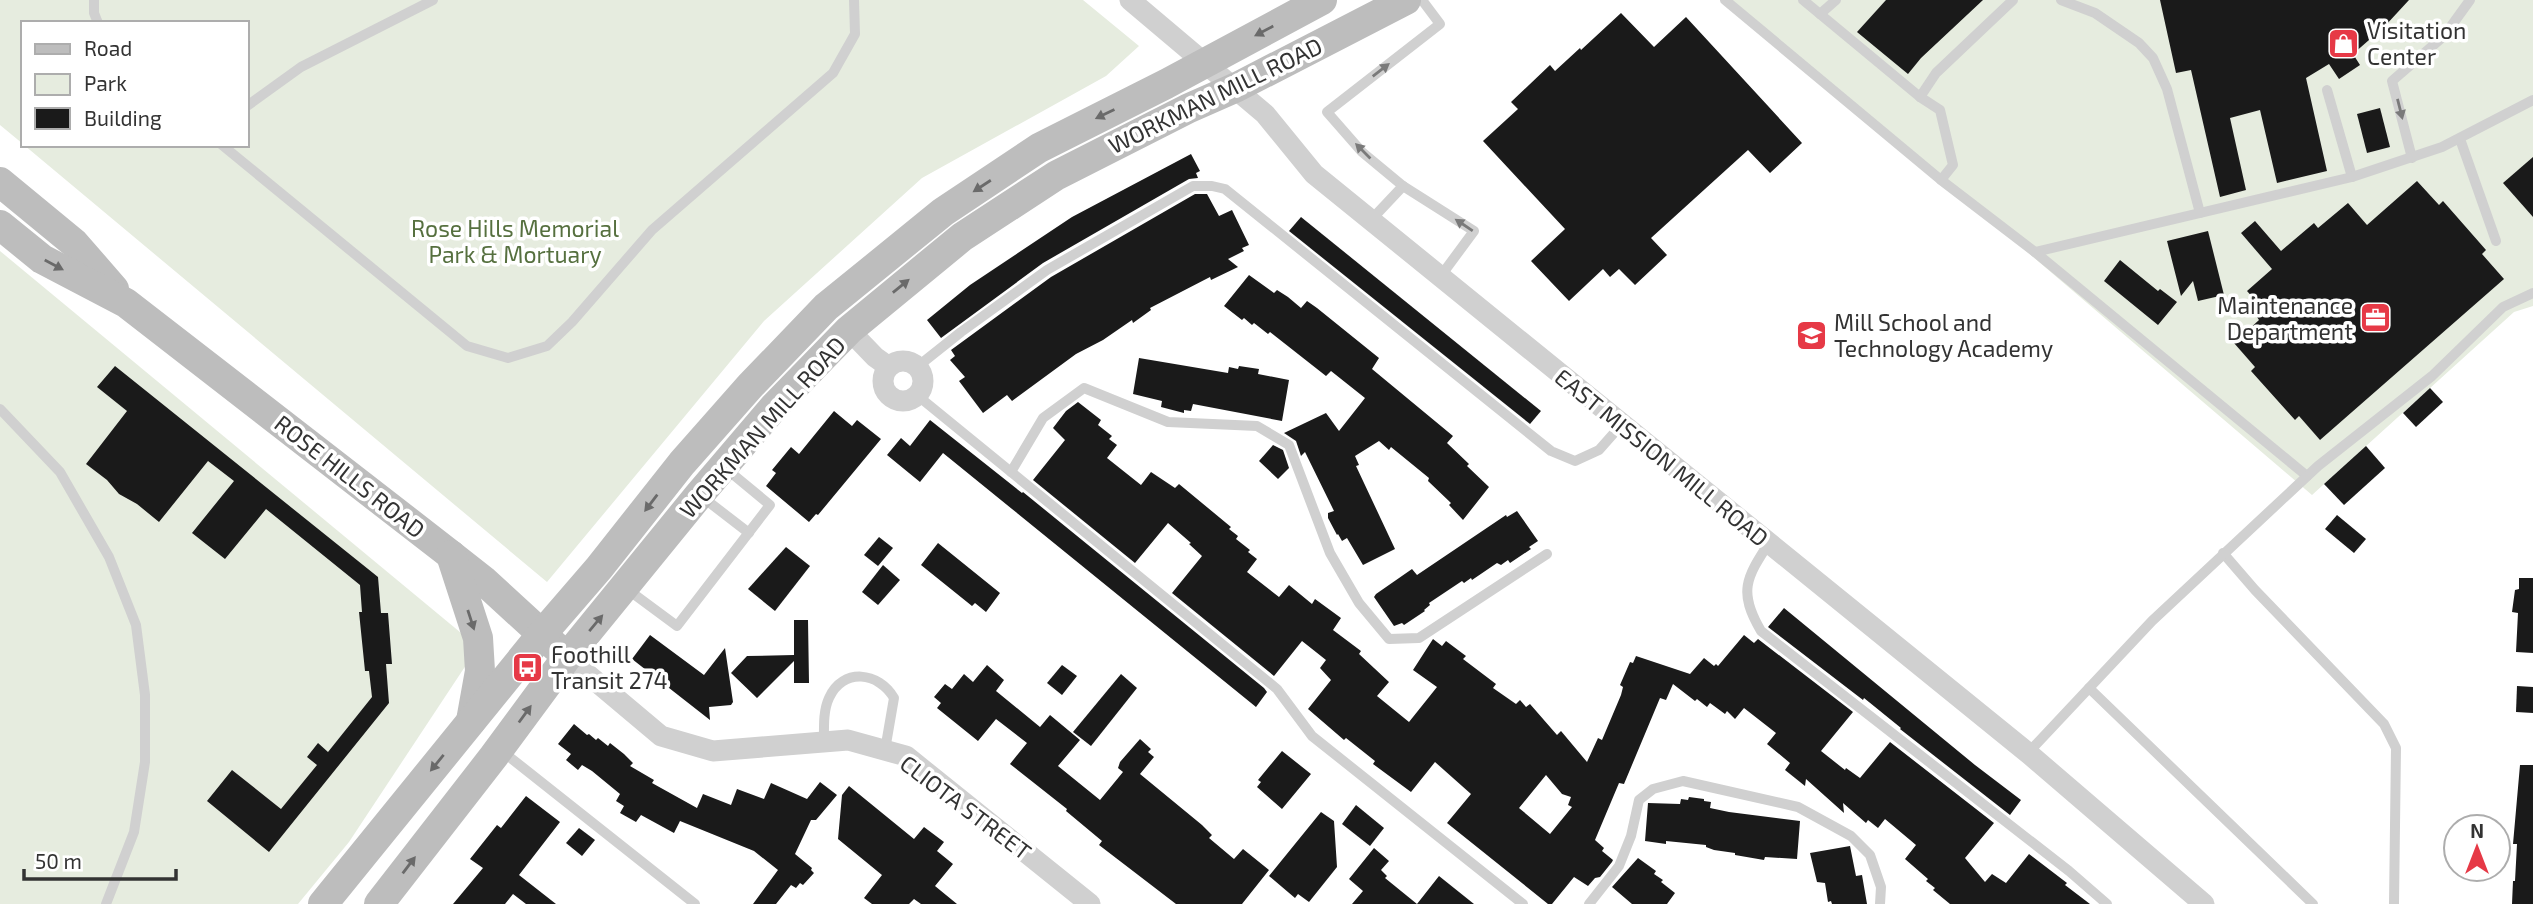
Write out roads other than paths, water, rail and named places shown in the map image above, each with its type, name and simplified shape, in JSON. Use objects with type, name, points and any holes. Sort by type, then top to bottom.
[{"type":"main road","name":"WORKMAN MILL ROAD","points":[[323,904],[701,441],[825,307],[943,212],[1039,148],[1322,0]]},
{"type":"main road","name":"WORKMAN MILL ROAD","points":[[379,904],[500,749],[567,657],[699,495],[774,407],[849,330],[962,237],[1057,175],[1187,109],[1237,88],[1406,0]]},
{"type":"main road","name":"ROSE HILLS ROAD","points":[[0,182],[74,243],[126,303]]},
{"type":"main road","name":"ROSE HILLS ROAD","points":[[0,225],[42,259],[126,303],[451,555],[567,657]]},
{"type":"main road","points":[[723,466],[717,451],[726,430],[815,329],[825,307]]},
{"type":"main road","points":[[451,555],[478,639],[480,671],[471,722]]},
{"type":"street","name":"EAST MISSION MILL ROAD","points":[[1130,0],[1265,114],[1314,174],[2028,752],[2204,904]]},
{"type":"street","points":[[849,330],[882,362],[883,382],[889,396],[903,402],[918,396],[924,381],[917,367],[903,361],[882,362]]},
{"type":"street","name":"CLIOTA STREET","points":[[567,657],[661,736],[713,751],[848,740],[906,756],[1090,904]]},
{"type":"lane","points":[[94,0],[97,21]]},
{"type":"lane","points":[[248,105],[300,66],[433,0]]},
{"type":"lane","points":[[224,147],[467,346],[508,358],[547,346],[572,322],[652,230],[833,73],[855,34],[854,0]]},
{"type":"lane","points":[[1422,0],[1440,23],[1327,112],[1362,152],[1403,186],[1474,231],[1440,277]]},
{"type":"lane","points":[[1725,0],[1941,180],[2035,252],[2307,476]]},
{"type":"lane","points":[[1803,0],[1920,97],[1940,110],[1953,165],[1941,180]]},
{"type":"lane","points":[[1820,14],[1836,0]]},
{"type":"lane","points":[[1920,97],[1936,73],[2013,0]]},
{"type":"lane","points":[[2061,0],[2095,13],[2139,43],[2153,58],[2167,89],[2200,213]]},
{"type":"lane","points":[[2412,158],[2392,81],[2444,36],[2470,0]]},
{"type":"lane","points":[[2327,90],[2352,177]]},
{"type":"lane","points":[[2035,252],[2352,177],[2460,139],[2533,100]]},
{"type":"lane","points":[[2460,139],[2496,241]]},
{"type":"lane","points":[[917,367],[1047,270],[1193,186],[1212,186],[1225,189],[1551,451],[1575,461],[1599,450],[1622,424]]},
{"type":"lane","points":[[1371,220],[1403,186]]},
{"type":"lane","points":[[2028,752],[2152,621],[2307,476],[2432,376],[2503,307],[2533,293]]},
{"type":"lane","points":[[1011,472],[1044,418],[1084,388],[1168,422],[1257,426],[1289,445],[1330,553],[1360,603],[1389,639],[1419,639],[1547,554]]},
{"type":"lane","points":[[918,396],[1277,689],[1312,736],[1523,904]]},
{"type":"lane","points":[[0,409],[60,472],[109,557],[136,625],[145,695],[145,762],[134,832],[106,904]]},
{"type":"lane","points":[[624,588],[677,626],[770,505],[723,466]]},
{"type":"lane","points":[[699,495],[749,533]]},
{"type":"lane","points":[[1769,543],[1749,573],[1747,589],[1750,612],[1761,631],[2069,871],[2107,904]]},
{"type":"lane","points":[[2223,553],[2384,724],[2396,748],[2394,904]]},
{"type":"lane","points":[[824,742],[824,714],[836,685],[850,676],[862,676],[888,686],[894,698],[885,750]]},
{"type":"lane","points":[[2089,688],[2313,904]]},
{"type":"lane","points":[[500,749],[695,904]]},
{"type":"lane","points":[[1589,904],[1619,866],[1631,836],[1639,800],[1653,789],[1683,782],[1798,807],[1851,836],[1871,855],[1881,887],[1880,904]]},
{"type":"place","name":"Visitation Center","points":[[2344,43]]},
{"type":"place","name":"Maintenance Department","points":[[2376,318]]},
{"type":"place","name":"Mill School and Technology Academy","points":[[1811,335]]},
{"type":"place","name":"Foothill Transit 274","points":[[528,667]]},
{"type":"park label","name":"Rose Hills Memorial Park & Mortuary","points":[[515,241]]}]
